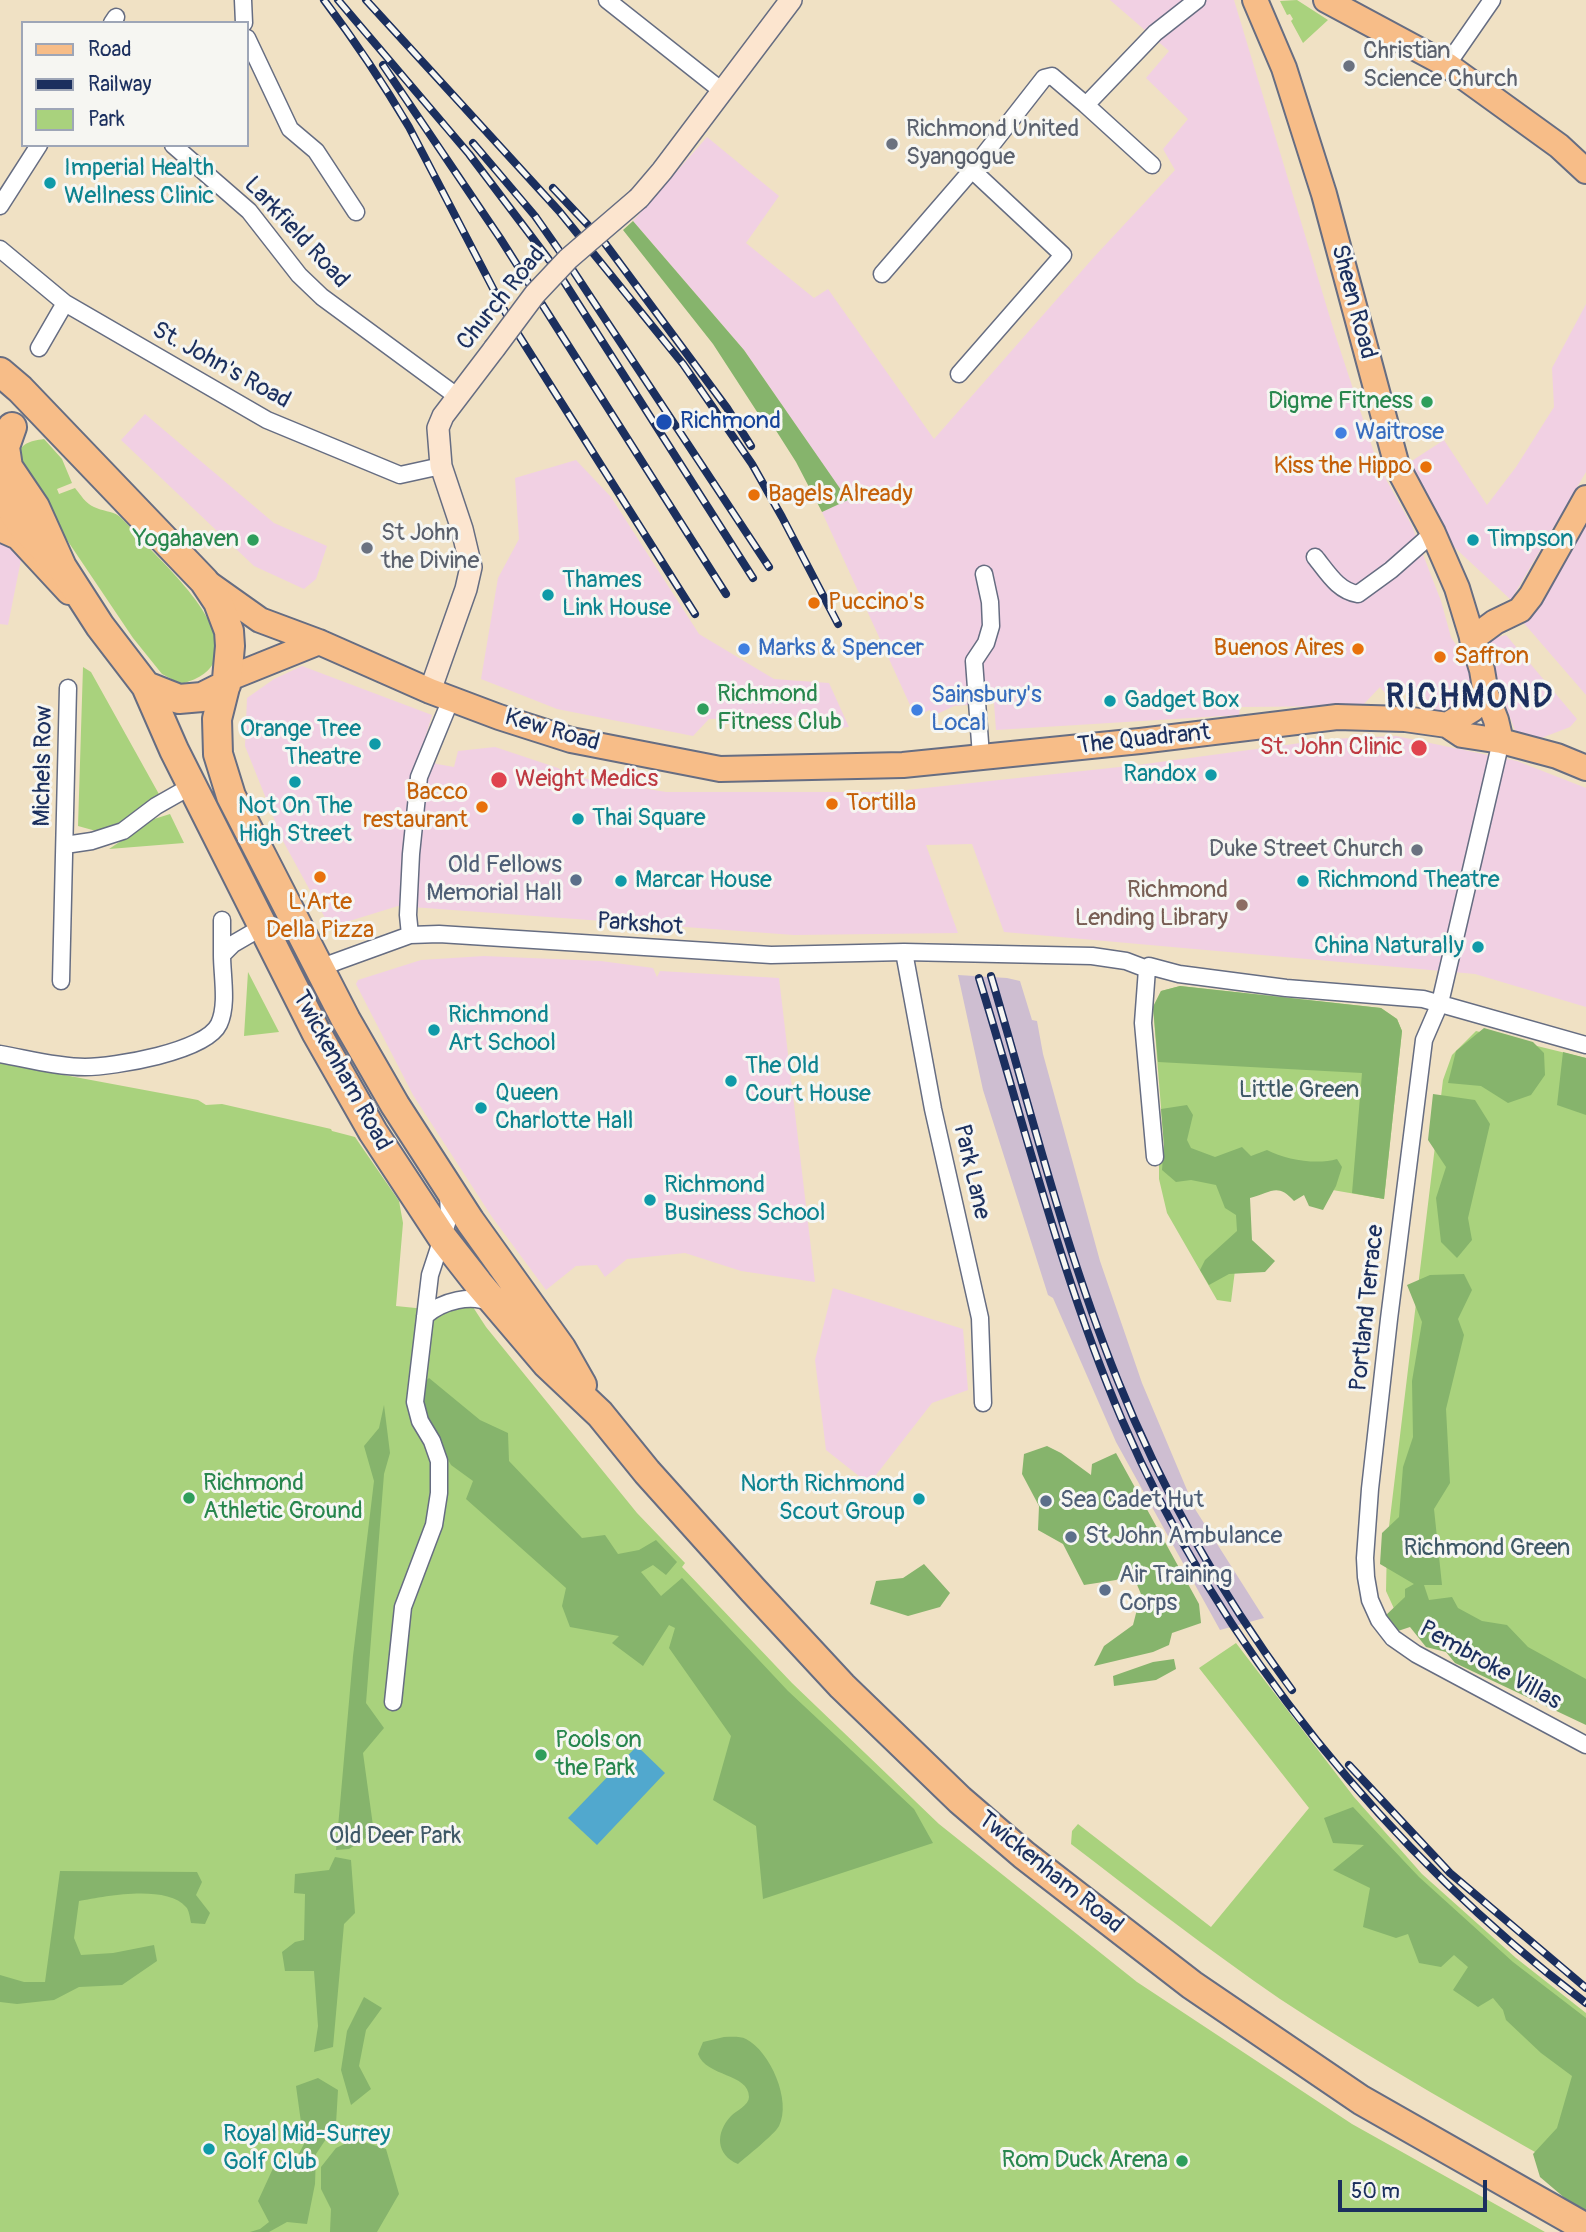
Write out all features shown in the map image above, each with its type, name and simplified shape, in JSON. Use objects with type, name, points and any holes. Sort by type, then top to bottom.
[{"type":"highway","name":"Twickenham Road","points":[[0,372],[20,389],[204,581],[218,602],[229,631],[227,682],[216,719],[218,754],[231,796],[319,968],[394,1105],[447,1186],[561,1348],[600,1414]]},
{"type":"highway","points":[[49,422],[28,420],[6,431],[5,447],[8,467],[35,507],[62,567]]},
{"type":"highway","points":[[0,492],[22,526],[62,567]]},
{"type":"highway","name":"Twickenham Road","points":[[62,567],[100,626],[146,686],[174,750],[316,1032],[373,1132],[442,1237],[546,1363],[600,1414],[647,1472],[842,1686],[960,1800],[1024,1855],[1192,1985],[1360,2100],[1586,2228]]},
{"type":"highway","points":[[146,686],[179,699],[202,697],[227,682]]},
{"type":"main road","name":"Sheen Road","points":[[1255,0],[1284,68],[1324,194],[1397,466],[1433,533],[1457,588],[1501,741]]},
{"type":"main road","points":[[1325,0],[1447,65],[1559,146],[1586,171]]},
{"type":"main road","points":[[1472,639],[1495,622],[1520,610],[1531,596],[1586,498]]},
{"type":"main road","points":[[0,529],[18,537],[100,626]]},
{"type":"main road","name":"Kew Road","points":[[204,581],[260,620],[319,642],[441,695],[571,740],[720,769],[840,767]]},
{"type":"main road","points":[[227,682],[319,642]]},
{"type":"main road","points":[[1447,725],[1473,709],[1486,694]]},
{"type":"main road","name":"The Quadrant","points":[[840,767],[903,765],[1140,741],[1338,717],[1405,719],[1447,725],[1462,734],[1557,756],[1586,768]]},
{"type":"street","points":[[243,0],[244,21]]},
{"type":"street","points":[[607,0],[722,90]]},
{"type":"street","name":"Church Road","points":[[441,695],[471,567],[466,540],[441,466],[438,428],[443,416],[535,294],[568,259],[639,198],[662,171],[791,0]]},
{"type":"street","points":[[1086,105],[1156,33],[1197,0]]},
{"type":"street","points":[[1447,65],[1492,0]]},
{"type":"street","points":[[248,40],[290,129],[316,151],[356,212]]},
{"type":"street","points":[[882,274],[972,170],[1044,78],[1052,76],[1152,165]]},
{"type":"street","points":[[0,206],[38,147]]},
{"type":"street","name":"Larkfield Road","points":[[175,147],[249,211],[299,275],[322,298],[458,397]]},
{"type":"street","points":[[958,374],[1063,255],[972,170]]},
{"type":"street","name":"St. John's Road","points":[[0,249],[65,303],[267,420],[400,475],[441,466]]},
{"type":"street","points":[[39,348],[65,303]]},
{"type":"street","points":[[1315,557],[1340,588],[1348,593],[1358,594],[1391,570],[1433,533]]},
{"type":"street","points":[[981,756],[974,662],[986,643],[991,626],[985,574]]},
{"type":"street","name":"Michels Row","points":[[61,981],[68,688]]},
{"type":"street","points":[[410,935],[408,915],[419,777],[441,695]]},
{"type":"street","name":"Portland Terrace","points":[[1379,1620],[1370,1600],[1366,1577],[1370,1489],[1424,1040],[1440,1003],[1501,741]]},
{"type":"street","name":"Michels Row","points":[[65,845],[92,841],[123,831],[156,806],[193,785]]},
{"type":"street","points":[[0,1054],[85,1067],[156,1057],[179,1050],[213,1033],[219,1024],[223,1006],[222,920]]},
{"type":"street","points":[[222,956],[233,944],[264,926]]},
{"type":"street","name":"Parkshot","points":[[319,968],[410,935],[771,955],[905,952],[1092,956],[1126,961],[1147,969]]},
{"type":"street","name":"Park Lane","points":[[905,952],[933,1109],[980,1318],[983,1404]]},
{"type":"street","points":[[1155,1157],[1143,1023],[1149,966],[1179,974],[1286,988],[1423,999],[1586,1045]]},
{"type":"street","points":[[393,1702],[402,1607],[427,1545],[439,1493],[439,1461],[432,1441],[420,1421],[415,1402],[430,1275],[449,1217],[447,1186]]},
{"type":"street","points":[[425,1316],[434,1308],[463,1300],[485,1300],[498,1307]]},
{"type":"street","name":"Pembroke Villas","points":[[1379,1620],[1393,1638],[1416,1654],[1586,1745]]},
{"type":"shaded area","points":[[1110,0],[1234,0],[1334,331],[1378,465],[1412,526],[1441,601],[1451,637],[1467,662],[1472,689],[1456,710],[1436,713],[1404,692],[1391,700],[1380,687],[1362,706],[1240,707],[1239,715],[996,730],[994,703],[954,706],[933,716],[930,710],[915,716],[822,512],[847,499],[744,350],[633,221],[707,137],[779,196],[746,243],[814,298],[828,289],[934,439],[1094,257],[1175,170],[1163,149],[1188,119],[1146,78],[1169,51]]},
{"type":"shaded area","points":[[1586,304],[1586,472],[1511,600],[1453,546],[1410,462],[1444,440],[1487,505],[1516,467],[1554,407],[1552,368]]},
{"type":"shaded area","points":[[145,414],[274,523],[327,546],[316,579],[304,589],[254,566],[121,440]]},
{"type":"shaded area","points":[[576,460],[611,497],[699,634],[774,679],[829,683],[849,727],[823,730],[813,717],[709,719],[693,736],[557,709],[481,679],[498,578],[519,539],[515,478]]},
{"type":"shaded area","points":[[1586,525],[1586,695],[1522,621]]},
{"type":"shaded area","points":[[0,528],[22,555],[8,625],[0,624]]},
{"type":"shaded area","points":[[1506,635],[1577,719],[1570,727],[1531,742],[1517,736],[1484,647],[1491,639]]},
{"type":"shaded area","points":[[302,666],[432,715],[420,755],[437,764],[454,767],[458,751],[495,747],[558,768],[571,776],[666,792],[888,792],[1138,765],[1330,739],[1396,736],[1517,761],[1586,788],[1586,1007],[1475,974],[1004,932],[972,844],[926,845],[958,933],[794,935],[398,906],[330,927],[283,841],[245,746],[247,698],[274,679]]},
{"type":"shaded area","points":[[484,956],[601,961],[653,968],[657,977],[660,971],[779,978],[815,1282],[741,1271],[685,1253],[627,1259],[605,1277],[597,1265],[576,1266],[546,1290],[492,1217],[413,1095],[356,984],[358,980],[421,960]]},
{"type":"shaded area","points":[[958,975],[1020,981],[1032,1020],[1037,1021],[1043,1054],[1100,1261],[1142,1383],[1195,1509],[1264,1618],[1220,1630],[1116,1442],[1053,1298],[1048,1295],[983,1090]]},
{"type":"shaded area","points":[[833,1288],[963,1329],[968,1390],[932,1403],[869,1484],[826,1450],[815,1360]]},
{"type":"green space","points":[[1297,0],[1328,20],[1303,43],[1291,21],[1293,19],[1290,14],[1287,15],[1280,1]]},
{"type":"green space","points":[[633,221],[744,350],[848,500],[822,512],[796,462],[768,418],[763,421],[713,344],[623,230]]},
{"type":"green space","points":[[44,439],[62,459],[72,483],[57,489],[59,494],[75,488],[91,506],[119,516],[185,586],[199,605],[216,642],[215,660],[204,674],[181,684],[162,674],[133,638],[32,488],[16,457],[27,444]]},
{"type":"green space","points":[[83,667],[91,672],[160,796],[129,819],[96,831],[78,826]]},
{"type":"green space","points":[[170,814],[184,843],[109,849],[154,819]]},
{"type":"green space","points":[[248,972],[279,1032],[244,1036]]},
{"type":"green space","name":"Little Green","points":[[1180,986],[1381,1008],[1397,1019],[1402,1031],[1384,1199],[1247,1175],[1231,1302],[1217,1300],[1167,1213],[1159,1179],[1159,1157],[1163,1158],[1164,1145],[1153,1007],[1161,991]]},
{"type":"green space","points":[[1180,986],[1381,1008],[1397,1019],[1402,1031],[1384,1199],[1352,1193],[1362,1073],[1158,1062],[1153,1007],[1161,991]]},
{"type":"green space","points":[[1484,1028],[1533,1042],[1544,1053],[1545,1075],[1531,1095],[1508,1103],[1481,1086],[1448,1083],[1456,1051]]},
{"type":"green space","name":"Richmond Green","points":[[1476,1031],[1586,1058],[1586,1721],[1396,1613],[1386,1591],[1387,1543],[1443,1080],[1452,1055]]},
{"type":"green space","points":[[1563,1052],[1586,1058],[1586,1115],[1557,1105]]},
{"type":"green space","name":"Old Deer Park","points":[[0,1063],[198,1100],[206,1105],[222,1104],[355,1137],[399,1201],[403,1223],[396,1306],[445,1311],[471,1304],[486,1327],[637,1513],[685,1563],[682,1567],[792,1683],[939,1824],[1137,1982],[1352,2124],[1545,2232],[0,2232]]},
{"type":"green space","points":[[1433,1094],[1475,1100],[1490,1124],[1468,1218],[1472,1240],[1457,1258],[1441,1242],[1436,1198],[1446,1167],[1428,1140]]},
{"type":"green space","points":[[1187,1105],[1193,1115],[1187,1140],[1191,1148],[1215,1157],[1242,1147],[1251,1156],[1267,1150],[1302,1161],[1337,1159],[1342,1167],[1336,1186],[1323,1210],[1309,1206],[1304,1195],[1294,1201],[1278,1190],[1250,1198],[1252,1240],[1275,1261],[1265,1272],[1229,1274],[1209,1285],[1200,1270],[1205,1260],[1237,1231],[1236,1215],[1225,1208],[1216,1185],[1191,1180],[1176,1182],[1162,1170],[1164,1145],[1161,1109]]},
{"type":"green space","points":[[1464,1274],[1472,1290],[1458,1319],[1464,1335],[1446,1409],[1450,1483],[1434,1509],[1442,1585],[1424,1585],[1429,1600],[1452,1597],[1458,1608],[1482,1621],[1507,1625],[1528,1647],[1586,1679],[1586,1725],[1455,1663],[1446,1652],[1426,1647],[1410,1627],[1398,1631],[1385,1616],[1405,1597],[1405,1589],[1414,1584],[1380,1564],[1382,1533],[1399,1517],[1403,1467],[1413,1437],[1412,1381],[1422,1322],[1407,1285],[1430,1275]]},
{"type":"green space","points":[[429,1378],[480,1420],[508,1433],[509,1461],[582,1538],[605,1535],[618,1554],[639,1550],[656,1540],[677,1562],[666,1575],[653,1565],[641,1572],[661,1596],[682,1578],[788,1691],[914,1809],[933,1843],[763,1899],[756,1826],[713,1800],[731,1736],[669,1648],[675,1628],[669,1625],[643,1666],[612,1643],[619,1636],[570,1627],[562,1606],[566,1588],[466,1499],[473,1481],[451,1465],[412,1393]]},
{"type":"green space","points":[[384,1405],[390,1453],[384,1474],[366,1703],[384,1728],[363,1753],[374,1833],[349,1849],[336,1850],[353,1656],[374,1481],[364,1446],[379,1428]]},
{"type":"green space","points":[[1047,1446],[1091,1475],[1092,1464],[1116,1453],[1199,1604],[1201,1623],[1172,1633],[1169,1645],[1153,1652],[1094,1666],[1104,1646],[1133,1625],[1141,1594],[1132,1573],[1116,1580],[1084,1585],[1063,1544],[1038,1530],[1039,1506],[1022,1474],[1024,1454]]},
{"type":"green space","points":[[924,1564],[950,1593],[940,1607],[908,1616],[870,1604],[876,1581],[903,1578]]},
{"type":"green space","points":[[1236,1643],[1354,1797],[1422,1874],[1516,1958],[1586,2013],[1586,2181],[1393,2070],[1280,1999],[1071,1844],[1072,1831],[1078,1824],[1211,1927],[1309,1808],[1199,1668]]},
{"type":"green space","points":[[1174,1659],[1176,1669],[1156,1680],[1114,1686],[1113,1676],[1153,1662]]},
{"type":"green space","points":[[1353,1807],[1419,1877],[1513,1962],[1586,2018],[1586,2212],[1580,2211],[1540,2177],[1533,2154],[1557,2128],[1572,2076],[1541,2053],[1506,2020],[1503,2010],[1493,1998],[1478,2007],[1453,1990],[1468,1967],[1454,1955],[1441,1967],[1419,1963],[1408,1934],[1396,1938],[1363,1927],[1370,1888],[1333,1870],[1364,1845],[1333,1843],[1324,1818]]},
{"type":"green space","points":[[335,1857],[351,1860],[355,1913],[344,1924],[333,2047],[314,2052],[318,2026],[314,1971],[285,1971],[282,1952],[295,1942],[304,1940],[305,1894],[294,1893],[295,1874],[329,1870]]},
{"type":"green space","points":[[60,1871],[197,1872],[202,1882],[196,1895],[210,1913],[205,1924],[191,1923],[187,1908],[177,1900],[150,1894],[79,1901],[74,1938],[81,1955],[113,1953],[154,1945],[157,1961],[122,1985],[79,1987],[54,2000],[17,2004],[0,2002],[0,1975],[24,1982],[45,1982]]},
{"type":"green space","points":[[364,1997],[382,2008],[366,2030],[359,2066],[371,2089],[351,2105],[341,2070],[347,2031]]},
{"type":"green space","points":[[724,2037],[746,2039],[763,2054],[776,2078],[783,2104],[782,2116],[776,2130],[738,2164],[725,2155],[720,2136],[731,2116],[747,2103],[747,2089],[742,2083],[709,2067],[698,2054],[703,2042]]},
{"type":"green space","points":[[318,2078],[338,2090],[336,2124],[316,2154],[315,2184],[307,2224],[287,2222],[269,2232],[250,2232],[269,2222],[258,2201],[275,2164],[295,2161],[304,2144],[296,2086]]},
{"type":"green space","points":[[355,2139],[386,2149],[399,2194],[377,2232],[330,2232],[331,2209],[321,2189],[321,2167],[336,2148]]},
{"type":"water","points":[[637,1746],[665,1773],[597,1845],[568,1818]]},
{"type":"railway","points":[[324,0],[379,78],[409,127],[511,323],[695,614]]},
{"type":"railway","points":[[338,0],[469,154],[556,269],[753,578]]},
{"type":"railway","points":[[366,0],[559,211],[683,364],[752,464],[838,624]]},
{"type":"railway","points":[[383,65],[500,238],[726,594]]},
{"type":"railway","points":[[473,143],[535,216],[568,263],[769,567]]},
{"type":"railway","points":[[553,188],[604,242],[727,408],[751,446]]},
{"type":"railway","points":[[991,976],[1081,1281],[1135,1422],[1195,1541],[1241,1617],[1292,1690]]},
{"type":"railway","points":[[979,978],[1062,1256],[1100,1366],[1162,1504],[1208,1586],[1260,1665],[1317,1741],[1379,1813],[1444,1881],[1514,1945],[1586,2003]]},
{"type":"railway","points":[[1349,1765],[1450,1873],[1586,1988]]},
{"type":"place","name":"Christian Science Church","points":[[1349,66]]},
{"type":"place","name":"Richmond United Syangogue","points":[[892,144]]},
{"type":"place","name":"Imperial Health Wellness Clinic","points":[[50,183]]},
{"type":"place","name":"Digme Fitness","points":[[1427,402]]},
{"type":"place","name":"Richmond","points":[[664,422]]},
{"type":"place","name":"Waitrose","points":[[1341,433]]},
{"type":"place","name":"Kiss the Hippo","points":[[1426,467]]},
{"type":"place","name":"Bagels Already","points":[[754,495]]},
{"type":"place","name":"Yogahaven","points":[[253,540]]},
{"type":"place","name":"Timpson","points":[[1473,540]]},
{"type":"place","name":"St John the Divine","points":[[367,548]]},
{"type":"place","name":"Thames Link House","points":[[548,595]]},
{"type":"place","name":"Puccino's","points":[[814,603]]},
{"type":"place","name":"Marks & Spencer","points":[[744,649]]},
{"type":"place","name":"Buenos Aires","points":[[1358,649]]},
{"type":"place","name":"Saffron","points":[[1440,657]]},
{"type":"place","name":"Gadget Box","points":[[1110,701]]},
{"type":"place","name":"Richmond Fitness Club","points":[[703,709]]},
{"type":"place","name":"Sainsbury's Local","points":[[917,710]]},
{"type":"place","name":"Orange Tree Theatre","points":[[375,744]]},
{"type":"place","name":"St. John Clinic","points":[[1419,748]]},
{"type":"place","name":"Randox","points":[[1211,775]]},
{"type":"place","name":"Weight Medics","points":[[499,780]]},
{"type":"place","name":"Not On The High Street","points":[[295,782]]},
{"type":"place","name":"Tortilla","points":[[832,804]]},
{"type":"place","name":"Bacco restaurant","points":[[482,807]]},
{"type":"place","name":"Thai Square","points":[[578,819]]},
{"type":"place","name":"Duke Street Church","points":[[1417,850]]},
{"type":"place","name":"L'Arte Della Pizza","points":[[320,877]]},
{"type":"place","name":"Old Fellows Memorial Hall","points":[[576,880]]},
{"type":"place","name":"Marcar House","points":[[621,881]]},
{"type":"place","name":"Richmond Theatre","points":[[1303,881]]},
{"type":"place","name":"Richmond Lending Library","points":[[1242,905]]},
{"type":"place","name":"China Naturally","points":[[1478,947]]},
{"type":"place","name":"Richmond Art School","points":[[434,1030]]},
{"type":"place","name":"The Old Court House","points":[[731,1081]]},
{"type":"place","name":"Queen Charlotte Hall","points":[[481,1108]]},
{"type":"place","name":"Richmond Business School","points":[[650,1200]]},
{"type":"place","name":"Richmond Athletic Ground","points":[[189,1498]]},
{"type":"place","name":"North Richmond Scout Group","points":[[919,1499]]},
{"type":"place","name":"Sea Cadet Hut","points":[[1046,1501]]},
{"type":"place","name":"St John Ambulance","points":[[1071,1537]]},
{"type":"place","name":"Air Training Corps","points":[[1105,1590]]},
{"type":"place","name":"Pools on the Park","points":[[541,1755]]},
{"type":"place","name":"Royal Mid-Surrey Golf Club","points":[[209,2149]]},
{"type":"place","name":"Rom Duck Arena","points":[[1182,2161]]},
{"type":"district","name":"RICHMOND","points":[[1470,699]]}]
